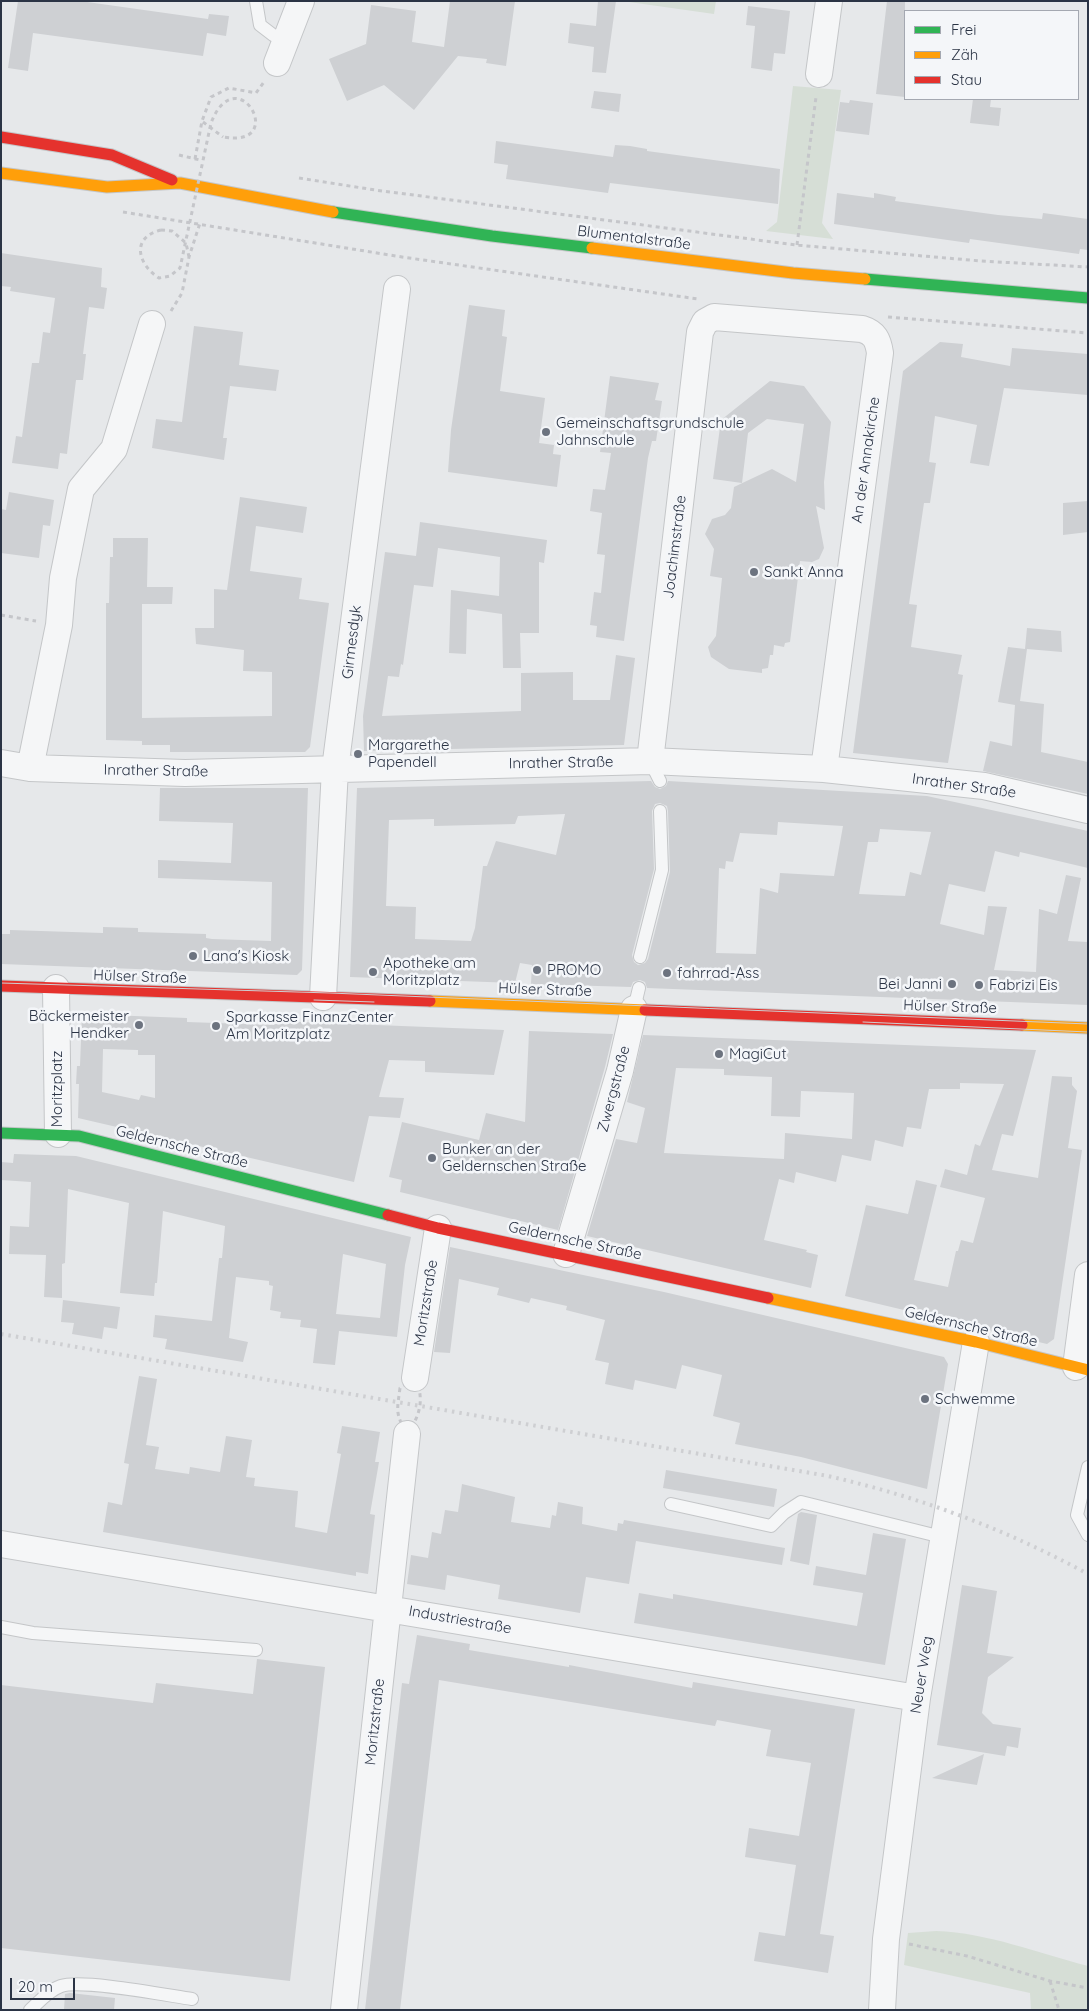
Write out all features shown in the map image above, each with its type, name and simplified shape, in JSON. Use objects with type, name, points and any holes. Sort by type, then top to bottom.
[{"type":"street","points":[[282,52],[301,1]]},
{"type":"street","points":[[819,74],[829,1]]},
{"type":"street","name":"Blumentalstraße","points":[[1,137],[112,155],[180,183],[345,214],[492,236],[792,272],[1088,298]]},
{"type":"street","name":"Blumentalstraße","points":[[1,173],[107,187],[180,183]]},
{"type":"street","name":"Girmesdyk","points":[[323,997],[335,769],[397,289]]},
{"type":"street","name":"An der Annakirche","points":[[700,332],[706,322],[714,317],[862,329],[872,332],[878,342],[880,353],[824,769]]},
{"type":"street","points":[[30,768],[59,625],[63,578],[81,489],[114,449],[152,324]]},
{"type":"street","name":"Joachimstraße","points":[[655,771],[700,332]]},
{"type":"street","name":"Inrather Straße","points":[[1,763],[30,768],[184,773],[335,769],[655,771],[824,769],[984,786],[1088,810]]},
{"type":"street","name":"Hülser Straße","points":[[1,986],[323,997],[636,998],[1088,1028]]},
{"type":"street","name":"Moritzplatz","points":[[1,1133],[58,1134],[56,988]]},
{"type":"street","name":"Zwergstraße","points":[[566,1254],[620,1070],[636,998]]},
{"type":"street","name":"Geldernsche Straße","points":[[58,1134],[80,1136],[438,1228],[976,1342],[1082,1368]]},
{"type":"street","name":"Moritzstraße","points":[[415,1378],[438,1228]]},
{"type":"street","points":[[1082,1368],[1088,1275]]},
{"type":"street","name":"Neuer Weg","points":[[882,2010],[886,1939],[918,1698],[946,1538],[976,1342]]},
{"type":"street","name":"Moritzstraße","points":[[344,2010],[407,1434]]},
{"type":"street","name":"Industriestraße","points":[[1,1544],[918,1698]]},
{"type":"lane","points":[[256,1],[260,25],[282,52]]},
{"type":"lane","points":[[640,957],[662,870],[660,811]]},
{"type":"lane","points":[[1088,1467],[1077,1515],[1088,1535]]},
{"type":"lane","points":[[671,1504],[771,1526],[784,1513],[801,1502],[946,1538]]},
{"type":"lane","points":[[1,1627],[33,1633],[256,1650]]},
{"type":"lane","points":[[30,2010],[61,1986],[85,1984],[192,1999]]},
{"type":"path","points":[[195,158],[202,122],[210,97],[228,88],[256,93],[282,52]]},
{"type":"path","points":[[796,245],[819,74]]},
{"type":"path","points":[[189,257],[186,243],[172,231],[161,230],[152,232],[144,238],[141,247],[141,259],[149,271],[159,278],[170,276],[180,268],[209,132],[217,108],[225,100],[235,97],[244,101],[253,110],[256,122],[252,132],[245,138],[236,140],[223,137],[202,122]]},
{"type":"path","points":[[177,154],[205,161]]},
{"type":"path","points":[[291,177],[375,190],[796,245],[981,261],[1088,267]]},
{"type":"path","points":[[172,219],[402,257],[706,300]]},
{"type":"path","points":[[152,324],[169,314],[182,293],[189,257],[200,223]]},
{"type":"path","points":[[878,316],[1088,333]]},
{"type":"path","points":[[1,615],[59,625]]},
{"type":"path","points":[[415,1378],[421,1391],[420,1405],[418,1419],[407,1434],[396,1414],[400,1388],[415,1378]]},
{"type":"path","points":[[886,1939],[967,1956],[1050,1981],[1088,1988]]},
{"type":"path","points":[[1050,1981],[1059,2010]]},
{"type":"shaded area","points":[[622,1],[716,1],[714,14]]},
{"type":"shaded area","points":[[793,86],[841,90],[822,223],[833,239],[766,231],[777,222]]},
{"type":"shaded area","points":[[936,1931],[975,1935],[1088,1966],[1088,2010],[1031,2010],[1030,1993],[904,1965],[908,1933]]},
{"type":"building","points":[[18,1],[80,1],[208,19],[209,14],[229,16],[226,36],[207,33],[203,56],[33,33],[28,71],[8,68]]},
{"type":"building","points":[[450,1],[515,1],[506,66],[486,63],[487,59],[458,56],[414,110],[384,85],[347,101],[329,59],[366,44],[371,5],[416,11],[412,42],[444,47]]},
{"type":"building","points":[[598,1],[616,1],[606,73],[592,72],[594,47],[568,43],[570,23],[596,26]]},
{"type":"building","points":[[887,1],[905,1],[904,97],[876,94]]},
{"type":"building","points":[[748,6],[790,11],[785,54],[774,53],[772,71],[751,68],[755,26],[746,25]]},
{"type":"building","points":[[594,91],[621,94],[619,112],[591,108]]},
{"type":"building","points":[[850,100],[873,103],[869,135],[836,131],[840,102],[849,103]]},
{"type":"building","points":[[973,100],[991,100],[990,107],[1001,108],[999,126],[970,123]]},
{"type":"building","points":[[496,141],[613,157],[615,145],[630,146],[647,149],[647,151],[780,169],[778,204],[610,183],[608,193],[506,179],[508,165],[494,163]]},
{"type":"building","points":[[837,193],[874,198],[874,193],[896,197],[895,201],[998,215],[1042,219],[1043,213],[1088,219],[1088,250],[1080,249],[1079,254],[970,239],[969,243],[834,224]]},
{"type":"building","points":[[1,253],[102,268],[101,287],[107,288],[104,309],[89,307],[83,354],[86,354],[83,380],[76,380],[67,454],[60,453],[58,469],[12,463],[16,436],[22,437],[32,363],[39,363],[43,332],[50,333],[55,298],[10,291],[11,287],[1,286]]},
{"type":"building","points":[[469,305],[505,310],[502,336],[507,337],[500,391],[545,398],[539,443],[554,445],[553,454],[561,455],[557,487],[448,472],[451,430]]},
{"type":"building","points":[[194,326],[243,332],[239,365],[279,370],[276,391],[230,386],[223,438],[227,438],[224,460],[152,448],[156,419],[182,422]]},
{"type":"building","points":[[940,342],[963,344],[961,357],[1010,366],[1012,348],[1088,354],[1088,395],[1004,388],[989,466],[970,463],[977,425],[935,416],[929,462],[936,463],[930,503],[924,503],[909,604],[917,605],[911,647],[962,655],[958,674],[963,675],[948,763],[853,753],[903,371]]},
{"type":"building","points":[[610,376],[659,383],[655,400],[662,401],[656,441],[652,441],[648,458],[624,641],[596,637],[597,626],[590,625],[594,592],[601,593],[605,555],[597,554],[602,513],[590,511],[593,489],[605,490],[611,453],[600,452]]},
{"type":"building","name":"Sankt Anna","points":[[770,381],[804,386],[831,422],[824,482],[825,510],[816,506],[824,548],[819,559],[812,562],[800,561],[790,642],[785,643],[784,647],[774,645],[773,655],[770,655],[768,668],[762,669],[762,673],[729,669],[711,657],[708,647],[716,636],[722,578],[710,576],[714,549],[705,534],[712,519],[725,515],[731,508],[734,487],[772,469],[796,482],[804,424],[767,419],[748,433],[742,483],[713,479],[721,420]]},
{"type":"building","points":[[9,492],[54,500],[50,526],[43,525],[39,558],[1,553],[1,509],[6,510]]},
{"type":"building","points":[[240,497],[307,507],[303,533],[256,526],[250,571],[302,578],[299,599],[329,603],[310,747],[305,752],[170,752],[170,745],[142,745],[142,741],[106,740],[106,603],[109,603],[110,557],[113,557],[113,538],[148,538],[147,587],[173,587],[172,604],[142,604],[142,718],[272,716],[272,672],[243,671],[244,650],[196,644],[195,628],[214,628],[214,589],[227,590]]},
{"type":"building","points":[[1088,501],[1088,532],[1063,535],[1063,503]]},
{"type":"building","points":[[420,522],[547,540],[544,563],[539,562],[539,633],[520,633],[521,668],[503,668],[502,614],[467,609],[466,654],[449,653],[451,590],[499,596],[500,557],[438,548],[433,587],[414,585],[403,665],[401,664],[399,677],[388,676],[382,716],[521,711],[521,673],[573,672],[573,700],[610,700],[616,655],[635,658],[624,745],[364,751],[363,716],[385,552],[416,556]]},
{"type":"building","points":[[1027,628],[1061,631],[1062,652],[1027,649],[1020,701],[1044,704],[1041,752],[1088,762],[1088,794],[983,771],[990,741],[1012,746],[1015,705],[998,702],[1008,647],[1025,649]]},
{"type":"building","points":[[651,781],[655,787],[660,789],[666,786],[668,781],[927,796],[1088,831],[1088,868],[1020,852],[1019,857],[995,851],[985,892],[949,884],[940,924],[984,935],[988,906],[1007,907],[994,970],[1036,972],[1039,909],[1057,914],[1066,875],[1081,878],[1068,941],[1088,942],[1088,1005],[647,988],[645,982],[640,980],[633,982],[631,987],[531,984],[532,965],[520,963],[515,983],[350,977],[357,788]],"holes":[[[660,803],[667,806],[670,872],[648,959],[645,963],[638,965],[634,962],[632,955],[654,869],[652,811],[655,804]],[[565,814],[556,855],[496,841],[487,866],[483,866],[475,928],[471,941],[415,939],[416,907],[386,906],[389,820],[434,819],[434,826],[515,824],[518,816]],[[778,822],[843,826],[834,876],[780,873],[778,893],[760,888],[756,954],[716,953],[719,868],[725,869],[726,861],[733,862],[740,833],[777,835]],[[880,829],[931,832],[921,875],[910,872],[905,896],[859,894],[868,842],[878,842]]]},
{"type":"building","points":[[160,788],[308,788],[302,970],[297,975],[1,964],[1,934],[10,934],[10,930],[103,933],[103,927],[138,928],[138,932],[206,934],[206,938],[212,939],[271,941],[272,882],[158,878],[158,860],[231,863],[233,823],[159,821]]},
{"type":"building","points":[[82,1014],[187,1018],[187,1022],[274,1025],[274,1021],[504,1030],[494,1075],[425,1072],[425,1061],[389,1060],[379,1097],[404,1098],[400,1118],[369,1116],[354,1182],[78,1118],[79,1084],[76,1084],[77,1066],[80,1066]],"holes":[[[103,1049],[138,1050],[138,1055],[155,1055],[155,1098],[141,1095],[139,1100],[102,1092]]]},
{"type":"building","points":[[529,1031],[613,1034],[558,1230],[400,1192],[402,1180],[389,1177],[402,1122],[479,1140],[486,1113],[525,1122]]},
{"type":"building","points":[[643,1035],[1036,1050],[1013,1136],[1002,1134],[992,1170],[1038,1178],[1052,1076],[1072,1077],[1072,1085],[1077,1091],[1068,1148],[1082,1150],[1054,1339],[1047,1344],[845,1296],[866,1205],[908,1214],[916,1180],[937,1185],[914,1280],[948,1287],[956,1251],[958,1251],[961,1240],[973,1243],[985,1198],[940,1187],[945,1169],[967,1175],[975,1144],[980,1146],[1004,1084],[960,1083],[960,1089],[929,1089],[921,1129],[907,1127],[903,1147],[875,1140],[871,1161],[842,1155],[836,1182],[796,1172],[794,1183],[779,1179],[764,1240],[807,1250],[806,1252],[818,1255],[811,1288],[587,1236],[616,1139],[637,1143],[645,1108],[627,1102]],"holes":[[[676,1068],[724,1069],[724,1075],[772,1077],[771,1116],[800,1117],[801,1091],[854,1093],[852,1139],[785,1133],[784,1159],[664,1153]]]},
{"type":"building","points":[[14,1154],[76,1156],[411,1237],[405,1265],[397,1337],[339,1331],[335,1365],[313,1363],[317,1329],[300,1327],[301,1320],[280,1318],[281,1312],[270,1310],[273,1286],[269,1285],[269,1281],[236,1277],[229,1338],[248,1342],[243,1362],[165,1349],[167,1339],[153,1337],[155,1315],[212,1321],[219,1258],[222,1258],[225,1226],[163,1211],[157,1283],[155,1283],[154,1296],[120,1293],[129,1203],[68,1189],[65,1263],[62,1264],[62,1298],[44,1297],[46,1255],[9,1254],[10,1226],[29,1227],[31,1182],[1,1180],[1,1162],[13,1163]],"holes":[[[343,1254],[386,1264],[380,1318],[336,1314]]]},
{"type":"building","points":[[450,1247],[664,1292],[944,1357],[948,1364],[927,1489],[801,1457],[735,1444],[740,1423],[713,1416],[722,1375],[682,1365],[676,1389],[635,1380],[633,1390],[605,1384],[609,1363],[595,1360],[605,1320],[566,1310],[567,1306],[531,1298],[529,1303],[497,1295],[499,1288],[459,1279],[450,1353],[434,1352]]},
{"type":"building","points":[[63,1300],[120,1307],[117,1329],[104,1327],[102,1339],[72,1334],[74,1323],[61,1322]]},
{"type":"building","points":[[139,1376],[157,1379],[146,1445],[159,1447],[155,1469],[189,1474],[190,1467],[220,1472],[226,1436],[252,1440],[246,1477],[255,1478],[254,1486],[298,1491],[295,1527],[327,1533],[341,1454],[337,1453],[342,1426],[380,1432],[375,1462],[379,1462],[370,1514],[375,1515],[368,1574],[356,1572],[356,1576],[103,1532],[108,1502],[122,1505],[129,1464],[124,1463]]},
{"type":"building","points":[[666,1470],[777,1489],[774,1507],[663,1488]]},
{"type":"building","points":[[462,1484],[515,1497],[511,1522],[550,1528],[552,1515],[556,1516],[558,1502],[583,1507],[582,1524],[617,1531],[618,1523],[623,1524],[624,1520],[785,1548],[782,1565],[636,1541],[629,1584],[586,1577],[580,1613],[498,1599],[500,1585],[447,1575],[445,1590],[407,1584],[411,1555],[428,1558],[432,1532],[441,1534],[445,1510],[458,1512]]},
{"type":"building","points":[[801,1512],[817,1515],[809,1565],[790,1561],[798,1514]]},
{"type":"building","points":[[873,1533],[906,1539],[885,1665],[634,1623],[639,1593],[673,1599],[673,1594],[857,1626],[863,1593],[813,1585],[816,1566],[866,1575]]},
{"type":"building","points":[[962,1585],[997,1591],[987,1653],[1014,1657],[988,1677],[982,1713],[993,1724],[1021,1728],[1018,1748],[1007,1746],[1005,1756],[937,1745]]},
{"type":"building","points":[[417,1635],[470,1644],[469,1650],[569,1667],[569,1665],[692,1688],[693,1682],[855,1709],[820,1934],[834,1936],[828,1973],[754,1961],[759,1932],[785,1936],[796,1865],[745,1857],[749,1828],[799,1836],[811,1763],[766,1756],[771,1730],[717,1720],[715,1726],[439,1680],[400,2010],[365,2010],[402,1683],[409,1684]]},
{"type":"building","points":[[257,1659],[325,1667],[290,1981],[1,1948],[1,1685],[153,1703],[156,1683],[253,1694]]},
{"type":"building","points":[[984,1754],[977,1785],[932,1778]]},
{"type":"building","points":[[65,1994],[115,1998],[114,2010],[64,2010]]},
{"type":"tram line","points":[[1,983],[330,993],[1088,1024]]},
{"type":"tram line","points":[[314,1000],[374,1002]]},
{"type":"tram line","points":[[863,1022],[1088,1032]]},
{"type":"railway","points":[[1,1334],[828,1476],[896,1494],[961,1516],[1025,1543],[1088,1574]]},
{"type":"traffic: fast","points":[[333,212],[492,236],[592,248]]},
{"type":"traffic: fast","points":[[865,279],[1088,298]]},
{"type":"traffic: fast","points":[[1,1133],[79,1136],[388,1215]]},
{"type":"traffic: slow","points":[[1,173],[107,187],[180,183],[333,212]]},
{"type":"traffic: slow","points":[[592,248],[793,273],[865,279]]},
{"type":"traffic: slow","points":[[430,1001],[645,1010]]},
{"type":"traffic: slow","points":[[1022,1025],[1088,1028]]},
{"type":"traffic: slow","points":[[768,1298],[976,1342],[1088,1370]]},
{"type":"traffic: jam","points":[[1,137],[112,155],[172,180]]},
{"type":"traffic: jam","points":[[1,986],[430,1001]]},
{"type":"traffic: jam","points":[[645,1010],[1022,1025]]},
{"type":"traffic: jam","points":[[388,1215],[438,1228],[768,1298]]},
{"type":"place","name":"Gemeinschaftsgrundschule Jahnschule","points":[[546,432]]},
{"type":"place","name":"Sankt Anna","points":[[754,572]]},
{"type":"place","name":"Margarethe Papendell","points":[[358,754]]},
{"type":"place","name":"Lana's Kiosk","points":[[193,956]]},
{"type":"place","name":"PROMO","points":[[537,970]]},
{"type":"place","name":"Apotheke am Moritzplatz","points":[[373,972]]},
{"type":"place","name":"fahrrad-Ass","points":[[667,973]]},
{"type":"place","name":"Bei Janni","points":[[952,984]]},
{"type":"place","name":"Fabrizi Eis","points":[[979,985]]},
{"type":"place","name":"Bäckermeister Hendker","points":[[139,1025]]},
{"type":"place","name":"Sparkasse FinanzCenter Am Moritzplatz","points":[[216,1026]]},
{"type":"place","name":"MagiCut","points":[[719,1054]]},
{"type":"place","name":"Bunker an der Geldernschen Straße","points":[[432,1158]]},
{"type":"place","name":"Schwemme","points":[[925,1399]]}]
